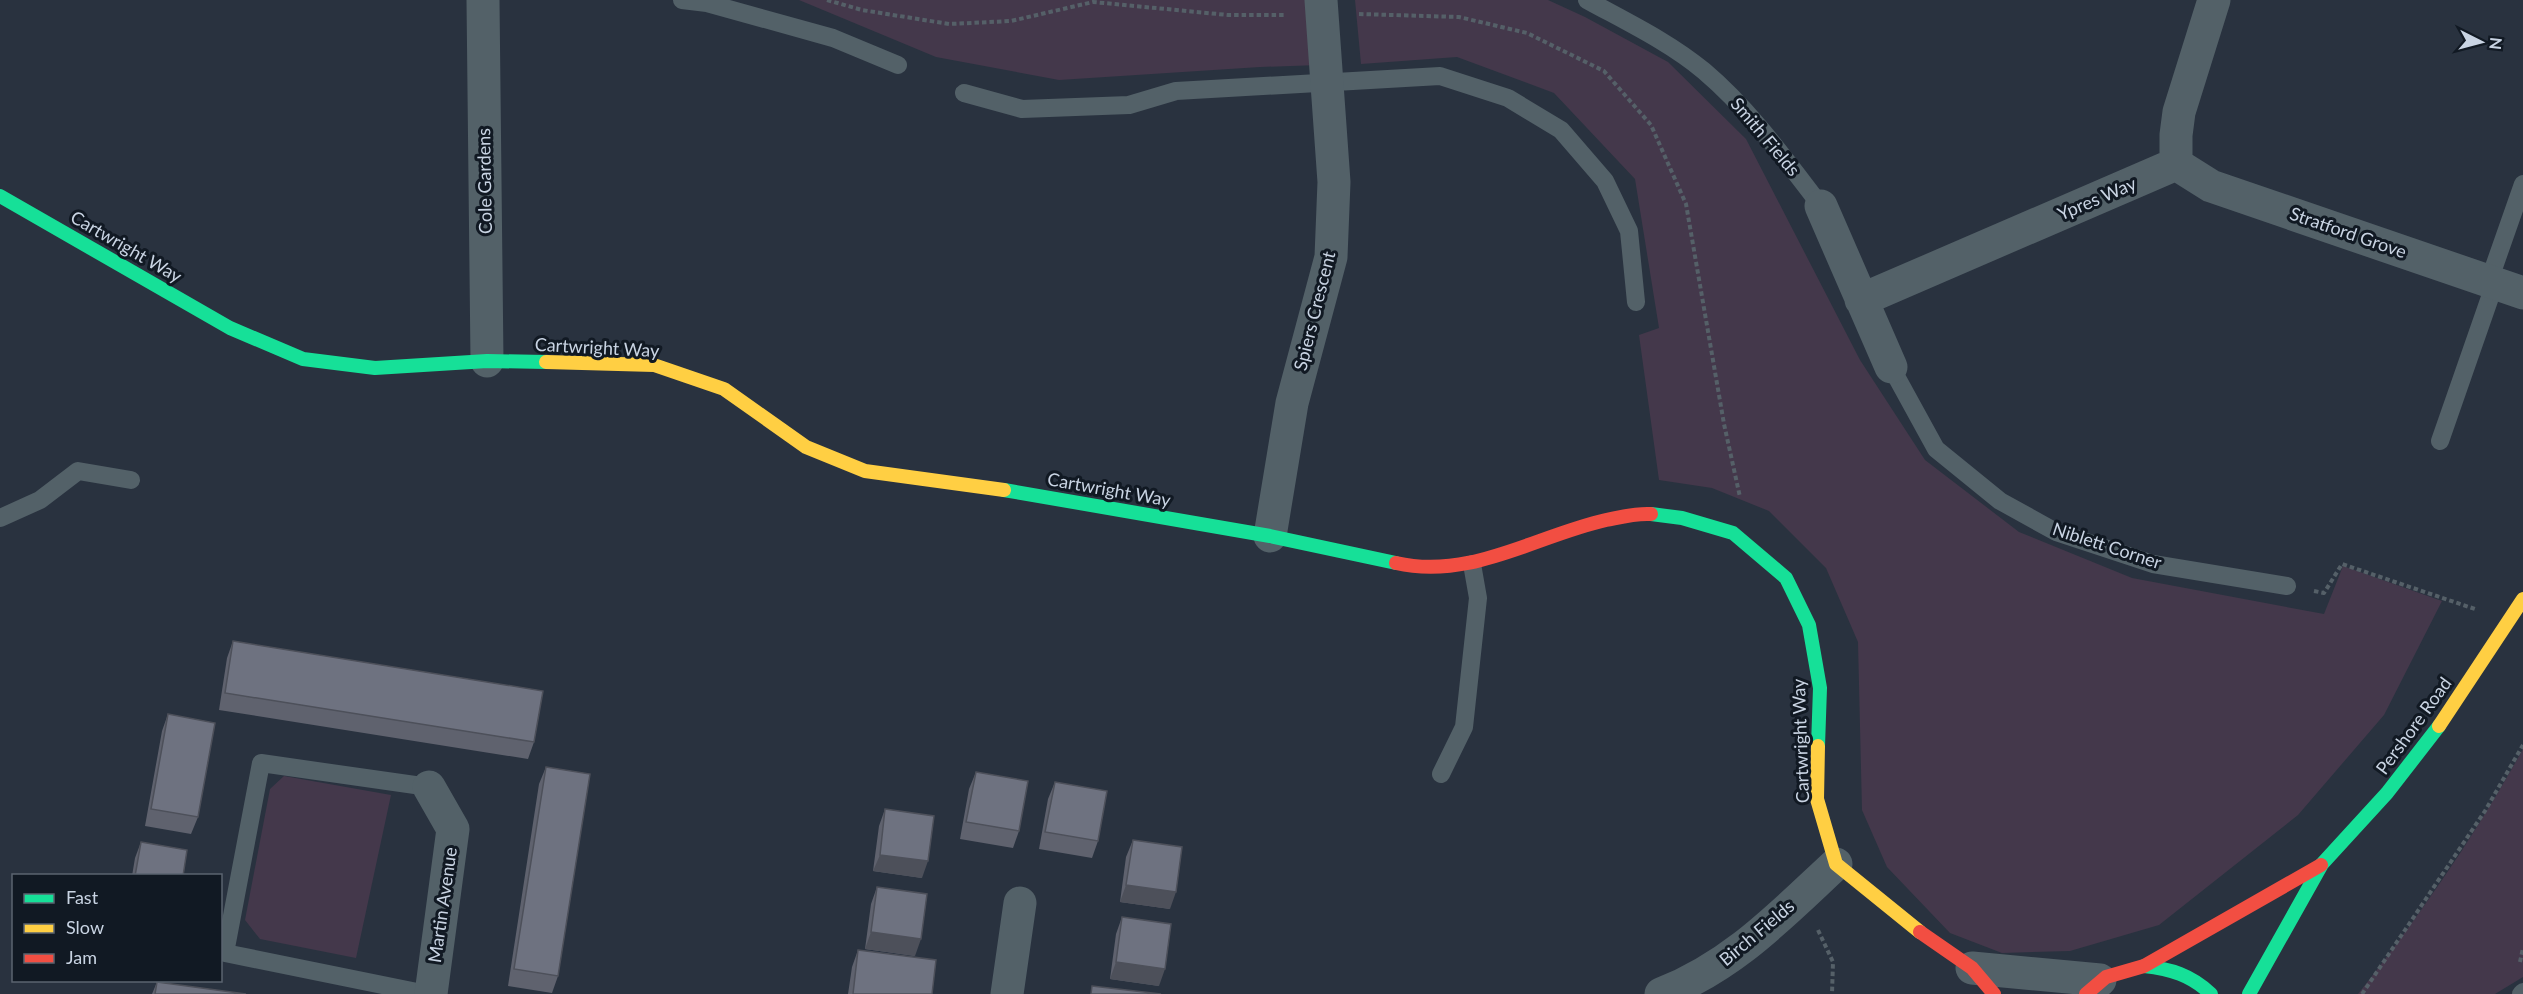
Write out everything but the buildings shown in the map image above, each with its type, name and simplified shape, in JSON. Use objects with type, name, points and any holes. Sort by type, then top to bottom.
[{"type":"street","name":"Cole Gardens","points":[[483,0],[487,361]]},
{"type":"street","points":[[2176,165],[2179,112],[2214,0]]},
{"type":"street","name":"Spiers Crescent","points":[[1270,536],[1292,403],[1331,257],[1334,182],[1321,7]]},
{"type":"street","name":"Stratford Grove","points":[[2176,165],[2211,186],[2502,286]]},
{"type":"street","name":"Ypres Way","points":[[1861,300],[2176,165]]},
{"type":"street","name":"Cartwright Way","points":[[0,196],[230,328],[303,359],[375,368],[487,361],[654,365],[724,389],[806,447],[865,471],[975,485],[1270,536],[1417,568],[1472,564],[1589,524],[1639,513],[1683,518],[1733,533],[1786,578],[1809,625],[1820,688],[1817,799],[1836,864]]},
{"type":"street","name":"Smith Fields","points":[[1821,206],[1861,300]]},
{"type":"street","name":"Niblett Corner","points":[[1861,300],[1891,367]]},
{"type":"street","name":"Pershore Road","points":[[2249,994],[2322,864],[2387,793],[2450,711],[2523,599]]},
{"type":"street","name":"Martin Avenue","points":[[429,788],[453,829],[429,994]]},
{"type":"street","points":[[1836,864],[1931,940],[1972,968],[1994,994]]},
{"type":"street","name":"Birch Fields","points":[[1667,993],[1724,963],[1836,864]]},
{"type":"street","name":"Pershore Road","points":[[2093,987],[2115,973],[2144,966],[2322,864]]},
{"type":"street","points":[[1007,994],[1020,903]]},
{"type":"street","name":"Pershore Road","points":[[2144,966],[2174,970],[2201,984],[2211,994]]},
{"type":"street","points":[[1972,968],[2093,987]]},
{"type":"lane","points":[[682,0],[707,3],[833,38],[898,65]]},
{"type":"lane","name":"Smith Fields","points":[[1587,0],[1662,41],[1704,71],[1758,124],[1821,206]]},
{"type":"lane","points":[[964,93],[1022,109],[1129,105],[1176,91],[1440,76],[1508,98],[1561,130],[1605,181],[1629,231],[1636,302]]},
{"type":"lane","points":[[2440,441],[2502,286],[2523,184]]},
{"type":"lane","name":"Niblett Corner","points":[[1891,367],[1936,449],[2000,501],[2056,532],[2152,564],[2287,586]]},
{"type":"lane","points":[[0,518],[40,500],[78,471],[131,480]]},
{"type":"lane","points":[[1441,774],[1464,727],[1478,598],[1472,564]]},
{"type":"lane","points":[[429,788],[261,763],[225,953],[429,994]]},
{"type":"path","points":[[827,0],[862,10],[950,24],[1011,21],[1093,2],[1228,15],[1321,7]]},
{"type":"path","points":[[2287,586],[2324,592],[2342,564],[2509,621]]},
{"type":"path","points":[[2362,994],[2485,811],[2523,745]]},
{"type":"path","points":[[1797,900],[1816,924],[1833,962],[1832,994]]},
{"type":"shaded area","points":[[799,0],[1313,0],[1319,65],[1059,80],[936,57]]},
{"type":"shaded area","points":[[1355,0],[1548,0],[1585,17],[1668,62],[1746,139],[1860,360],[1925,460],[2019,532],[2132,578],[2324,614],[2343,566],[2442,601],[2384,715],[2298,815],[2159,925],[2070,951],[2002,953],[1950,933],[1887,867],[1862,810],[1858,642],[1826,568],[1769,511],[1712,488],[1659,480],[1639,335],[1659,328],[1635,179],[1554,93],[1457,57],[1361,64]]},
{"type":"shaded area","points":[[2523,749],[2523,977],[2495,994],[2358,994],[2445,875],[2486,813]]},
{"type":"shaded area","points":[[284,776],[391,795],[356,958],[260,939],[245,920],[270,789]]},
{"type":"traffic: fast","points":[[0,196],[230,328],[303,359],[375,368],[487,361],[546,362]]},
{"type":"traffic: fast","points":[[1004,490],[1270,536],[1396,563]]},
{"type":"traffic: fast","points":[[1651,514],[1682,518],[1733,533],[1786,578],[1809,625],[1820,688],[1818,746]]},
{"type":"traffic: fast","points":[[2249,994],[2322,864],[2387,793],[2439,726]]},
{"type":"traffic: fast","points":[[2144,966],[2180,974],[2196,982],[2211,994]]},
{"type":"traffic: slow","points":[[546,362],[654,365],[724,389],[806,447],[865,471],[1004,490]]},
{"type":"traffic: slow","points":[[2439,726],[2523,599]]},
{"type":"traffic: slow","points":[[1818,746],[1817,799],[1836,864],[1920,932]]},
{"type":"traffic: jam","points":[[1396,563],[1424,567],[1450,566],[1477,561],[1580,527],[1606,520],[1651,514]]},
{"type":"traffic: jam","points":[[2086,994],[2106,977],[2144,966],[2321,865]]},
{"type":"traffic: jam","points":[[1920,932],[1972,968],[1994,994]]}]
